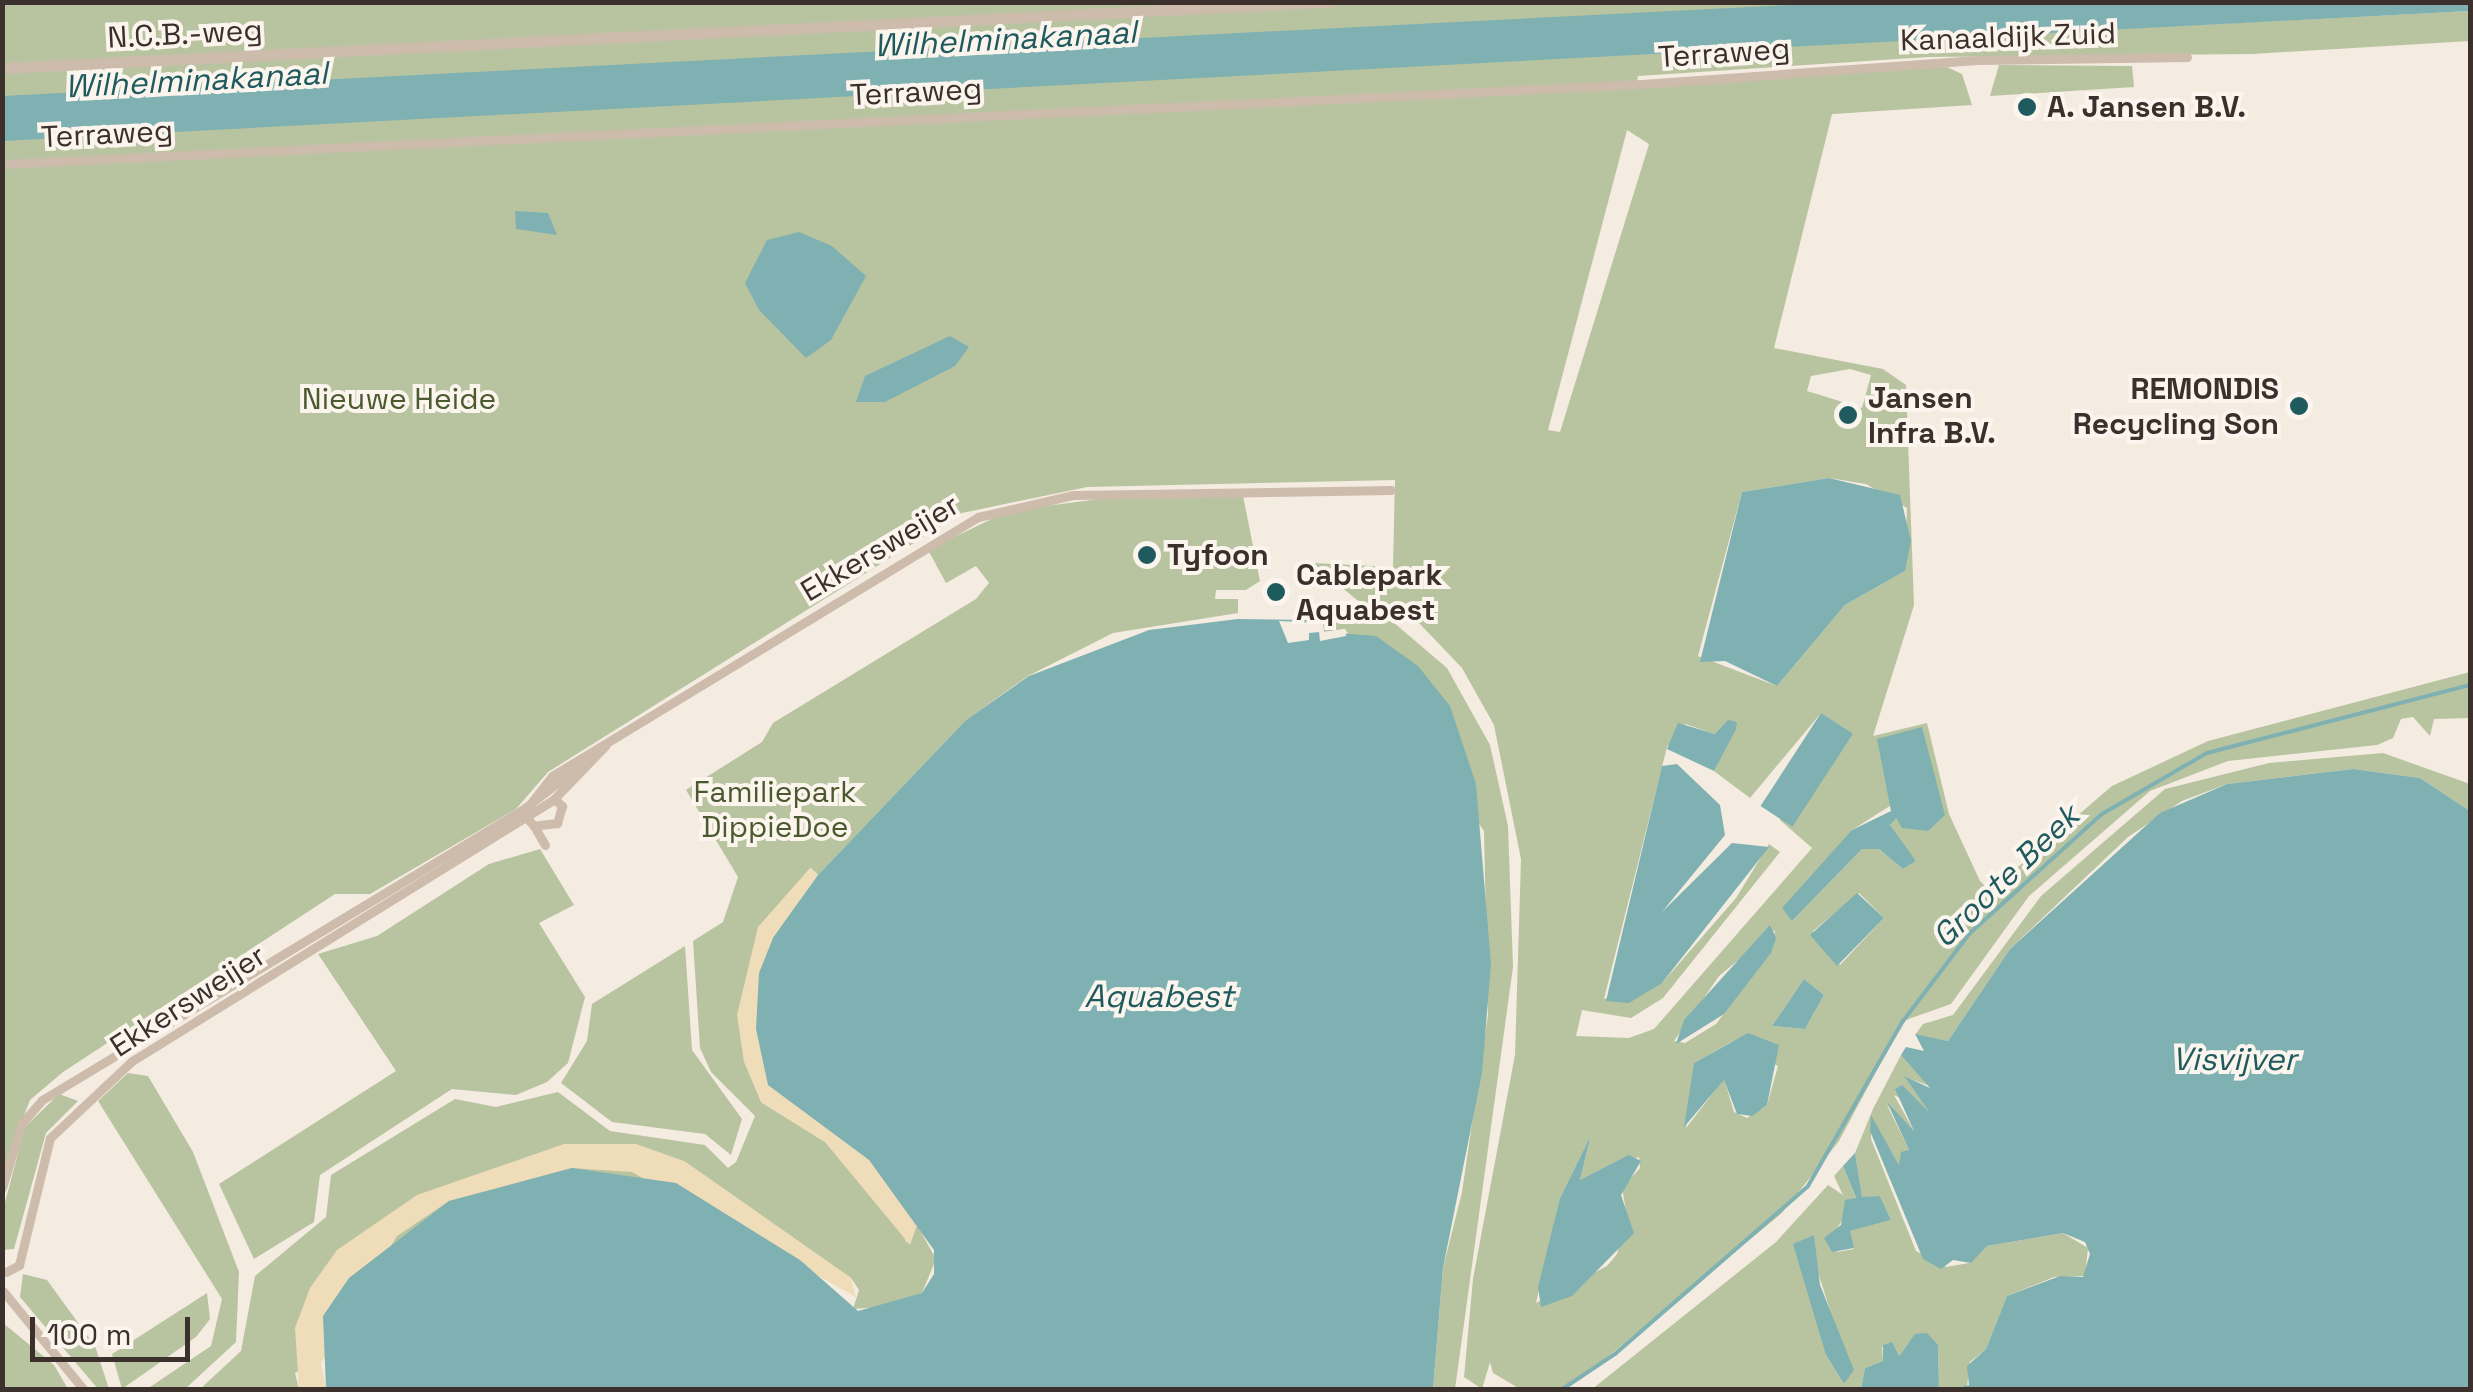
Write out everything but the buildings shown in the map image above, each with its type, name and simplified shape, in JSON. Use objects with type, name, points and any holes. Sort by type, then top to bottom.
[{"type":"street","name":"N.C.B.-weg","points":[[2,68],[1330,2]]},
{"type":"street","name":"Kanaaldijk Zuid","points":[[1832,70],[2187,57]]},
{"type":"street","name":"Terraweg","points":[[2,164],[1832,70]]},
{"type":"street","name":"Ekkersweijer","points":[[531,803],[552,776],[978,517],[1073,496],[1391,490]]},
{"type":"street","name":"Ekkersweijer","points":[[2,1188],[22,1123],[42,1100],[531,803],[606,744]]},
{"type":"street","name":"Ekkersweijer","points":[[4,1270],[18,1265],[50,1138],[132,1060],[554,799],[606,744]]},
{"type":"street","points":[[540,796],[554,799]]},
{"type":"street","name":"Ekkersweijer","points":[[534,826],[557,823],[562,806],[554,799]]},
{"type":"street","points":[[526,817],[545,845]]},
{"type":"street","points":[[4,1270],[3,1291],[13,1308],[63,1356],[84,1390]]},
{"type":"green space","name":"Nieuwe Heide","points":[[1848,2],[1862,42],[2470,11],[2470,41],[2252,54],[1928,57],[1638,76],[1636,87],[1947,67],[1962,74],[1972,105],[1832,114],[1774,348],[1883,369],[1906,385],[1914,605],[1873,736],[1927,723],[1949,814],[1980,881],[1990,891],[2112,786],[2208,741],[2470,672],[2470,718],[2434,719],[2430,736],[2413,717],[2401,719],[2393,738],[2377,745],[2228,761],[2150,791],[2029,896],[1951,1004],[1903,1021],[1839,1141],[1782,1213],[1582,1378],[1563,1389],[1520,1389],[1493,1373],[1490,1362],[1482,1389],[1464,1377],[1473,1279],[1515,1055],[1521,859],[1494,725],[1462,668],[1420,624],[1357,600],[1312,563],[1393,567],[1395,480],[1087,487],[962,513],[548,772],[516,809],[370,894],[335,894],[63,1072],[30,1100],[3,1170],[3,3]],"holes":[[[1627,130],[1649,144],[1560,432],[1548,430]],[[1850,369],[1871,375],[1862,408],[1807,391],[1811,376]],[[1829,478],[1866,484],[1907,508],[1905,571],[1845,605],[1777,686],[1698,656],[1742,492]],[[1821,713],[1850,737],[1780,820],[1812,848],[1654,1029],[1629,1038],[1576,1036],[1582,1010],[1631,1018],[1663,998],[1780,852],[1769,844],[1736,898],[1662,983],[1604,999],[1667,747],[1685,724],[1715,734],[1737,721],[1714,771],[1750,798]],[[1893,804],[1890,829],[1916,861],[1903,869],[1879,849],[1862,849],[1792,921],[1852,830]],[[1859,893],[1884,918],[1840,965],[1813,931]],[[1775,930],[1771,952],[1716,1024],[1685,1043],[1674,1041],[1719,976]],[[1804,979],[1824,995],[1805,1029],[1772,1026]],[[1733,1041],[1778,1066],[1767,1105],[1747,1118],[1734,1112],[1724,1079],[1686,1128],[1694,1063]],[[1591,1135],[1580,1180],[1639,1157],[1640,1168],[1622,1188],[1627,1216],[1617,1254],[1607,1266],[1536,1303],[1560,1198]]]},
{"type":"green space","points":[[1999,65],[2132,66],[2134,87],[1990,96]]},
{"type":"green space","name":"Familiepark DippieDoe","points":[[1122,496],[1243,496],[1260,581],[1246,590],[1216,590],[1215,599],[1238,599],[1238,613],[1113,633],[1028,676],[966,720],[818,875],[811,868],[804,876],[761,1102],[825,1142],[891,1213],[907,1243],[917,1225],[936,1259],[922,1293],[893,1306],[853,1309],[859,1290],[851,1278],[684,1161],[295,1373],[299,1389],[199,1390],[241,1351],[255,1276],[326,1217],[331,1175],[455,1099],[496,1107],[558,1092],[610,1131],[705,1145],[728,1168],[736,1162],[755,1116],[711,1072],[700,1048],[693,941],[723,922],[738,877],[686,790],[762,742],[773,723],[976,599],[989,583],[976,566],[946,583],[928,550],[1008,511]]},
{"type":"green space","points":[[1337,607],[1393,622],[1447,668],[1490,745],[1508,826],[1513,967],[1455,1389],[1433,1389],[1443,1268],[1462,1192],[1488,1015],[1484,831],[1345,629],[1324,632],[1317,623],[1320,609]]},
{"type":"green space","points":[[2383,753],[2470,784],[2470,811],[2420,778],[2353,769],[2227,784],[2182,801],[2128,837],[2010,949],[1948,1041],[1915,1035],[1923,1024],[1953,1015],[2041,896],[2165,789],[2269,763]]},
{"type":"green space","points":[[540,849],[574,905],[539,923],[585,997],[568,1063],[547,1082],[516,1095],[452,1089],[320,1175],[314,1222],[254,1259],[219,1184],[396,1071],[318,954],[377,936],[489,864]]},
{"type":"green space","points":[[685,946],[692,1050],[742,1119],[731,1155],[705,1134],[612,1122],[561,1083],[587,1041],[592,1004]]},
{"type":"green space","points":[[1901,1055],[1930,1086],[1905,1077],[1929,1112],[1894,1095],[1914,1131],[1887,1105],[1909,1150],[1899,1165],[1871,1116],[1871,1139],[1916,1251],[1946,1267],[1969,1263],[1987,1246],[2063,1233],[2088,1248],[2085,1276],[2054,1277],[2007,1296],[1986,1349],[1970,1362],[1967,1387],[1939,1389],[1938,1345],[1909,1342],[1899,1356],[1882,1347],[1883,1361],[1865,1368],[1861,1389],[1591,1390],[1776,1242],[1828,1185],[1843,1195],[1834,1176],[1843,1166],[1856,1199],[1834,1233],[1837,1252],[1854,1249],[1849,1231],[1891,1220],[1880,1196],[1862,1198],[1855,1153],[1873,1109]],"holes":[[[1807,1237],[1850,1374],[1844,1384],[1826,1355]]]},
{"type":"green space","points":[[128,1073],[148,1076],[193,1152],[239,1272],[236,1342],[185,1389],[147,1389],[211,1346],[222,1299],[98,1101]]},
{"type":"green space","points":[[59,1094],[78,1101],[46,1133],[14,1249],[3,1250],[3,1210],[25,1127]]},
{"type":"green space","points":[[23,1274],[47,1280],[95,1346],[109,1389],[98,1389],[20,1297]]},
{"type":"green space","points":[[207,1293],[210,1319],[196,1337],[122,1389],[112,1354]]},
{"type":"green space","points":[[3,1323],[54,1365],[68,1389],[3,1389]]},
{"type":"sand","points":[[810,868],[818,875],[773,938],[794,1104],[869,1160],[917,1225],[910,1245],[825,1142],[761,1102],[744,1062],[737,1015],[758,927]]},
{"type":"sand","points":[[564,1144],[636,1144],[684,1161],[851,1278],[856,1297],[632,1172],[572,1168],[449,1201],[397,1236],[321,1363],[326,1389],[299,1389],[295,1328],[310,1288],[337,1250],[417,1195]]},
{"type":"water","points":[[1848,2],[2470,2],[2470,11],[3,141],[3,96]]},
{"type":"water","points":[[515,211],[548,213],[557,235],[516,229]]},
{"type":"water","points":[[799,232],[832,246],[866,276],[831,340],[806,358],[759,310],[745,283],[767,240]]},
{"type":"water","points":[[950,336],[969,347],[955,366],[885,402],[856,402],[865,376]]},
{"type":"water","points":[[1829,478],[1900,495],[1911,541],[1905,571],[1845,605],[1777,686],[1725,661],[1700,662],[1742,492]]},
{"type":"water","name":"Aquabest","points":[[1238,619],[1310,620],[1325,632],[1376,636],[1418,666],[1450,706],[1476,784],[1491,964],[1482,1073],[1443,1268],[1433,1389],[326,1389],[323,1316],[349,1278],[449,1201],[572,1168],[676,1183],[800,1260],[858,1311],[922,1293],[934,1274],[934,1250],[869,1160],[768,1085],[756,1029],[759,973],[773,938],[818,875],[966,720],[1029,676],[1149,630]]},
{"type":"water","points":[[1821,713],[1853,734],[1792,827],[1761,806]]},
{"type":"water","points":[[1728,720],[1737,722],[1736,729],[1714,771],[1667,749],[1678,723],[1715,734]]},
{"type":"water","points":[[1922,727],[1945,815],[1928,831],[1902,828],[1896,818],[1890,825],[1916,861],[1903,869],[1879,849],[1862,849],[1792,921],[1782,908],[1852,830],[1891,811],[1877,739]]},
{"type":"water","points":[[1677,764],[1720,805],[1725,835],[1662,912],[1732,843],[1769,847],[1662,983],[1629,1003],[1606,1001],[1662,766]]},
{"type":"water","name":"Visvijver","points":[[2353,769],[2420,778],[2470,811],[2470,1389],[1955,1389],[1969,1385],[1967,1366],[1986,1349],[2007,1296],[2060,1276],[2083,1277],[2090,1254],[2085,1242],[2063,1233],[1987,1246],[1971,1263],[1953,1260],[1941,1269],[1923,1259],[1870,1131],[1871,1115],[1899,1165],[1901,1152],[1909,1150],[1887,1102],[1914,1131],[1895,1089],[1902,1085],[1929,1112],[1904,1076],[1930,1088],[1901,1055],[1906,1047],[1924,1051],[1915,1034],[1948,1041],[2010,949],[2160,813],[2227,784]]},
{"type":"water","points":[[1857,893],[1884,918],[1837,966],[1810,935]]},
{"type":"water","points":[[1770,925],[1776,938],[1771,953],[1724,1014],[1676,1044],[1684,1020]]},
{"type":"water","points":[[1804,979],[1824,995],[1805,1029],[1772,1026]]},
{"type":"water","points":[[1748,1033],[1779,1045],[1767,1105],[1752,1116],[1737,1114],[1724,1080],[1684,1127],[1694,1063]]},
{"type":"water","points":[[1591,1135],[1580,1180],[1629,1155],[1641,1161],[1621,1195],[1634,1233],[1572,1296],[1541,1307],[1538,1287],[1560,1198]]},
{"type":"water","points":[[1855,1153],[1862,1197],[1880,1196],[1891,1220],[1850,1231],[1854,1248],[1832,1252],[1824,1238],[1841,1225],[1845,1200],[1856,1198],[1843,1166]]},
{"type":"water","points":[[1814,1235],[1820,1285],[1854,1370],[1844,1384],[1826,1355],[1793,1244]]},
{"type":"water","points":[[1927,1333],[1938,1345],[1939,1389],[1861,1389],[1865,1368],[1883,1361],[1883,1345],[1892,1342],[1899,1356],[1915,1334]]},
{"type":"pier","points":[[1279,621],[1323,623],[1324,632],[1345,629],[1346,636],[1320,641],[1319,632],[1309,633],[1309,640],[1288,643]]},
{"type":"waterway","name":"Groote Beek","points":[[1561,1390],[1615,1354],[1808,1186],[1903,1021],[1969,934],[2102,814],[2207,753],[2470,685]]},
{"type":"place","name":"A. Jansen B.V.","points":[[2027,107]]},
{"type":"place","name":"REMONDIS Recycling Son","points":[[2299,406]]},
{"type":"place","name":"Jansen Infra B.V.","points":[[1848,415]]},
{"type":"place","name":"Tyfoon","points":[[1147,555]]},
{"type":"place","name":"Cablepark Aquabest","points":[[1276,592]]},
{"type":"water label","name":"Wilhelminakanaal","points":[[1005,39]]},
{"type":"water label","name":"Wilhelminakanaal","points":[[196,80]]}]
